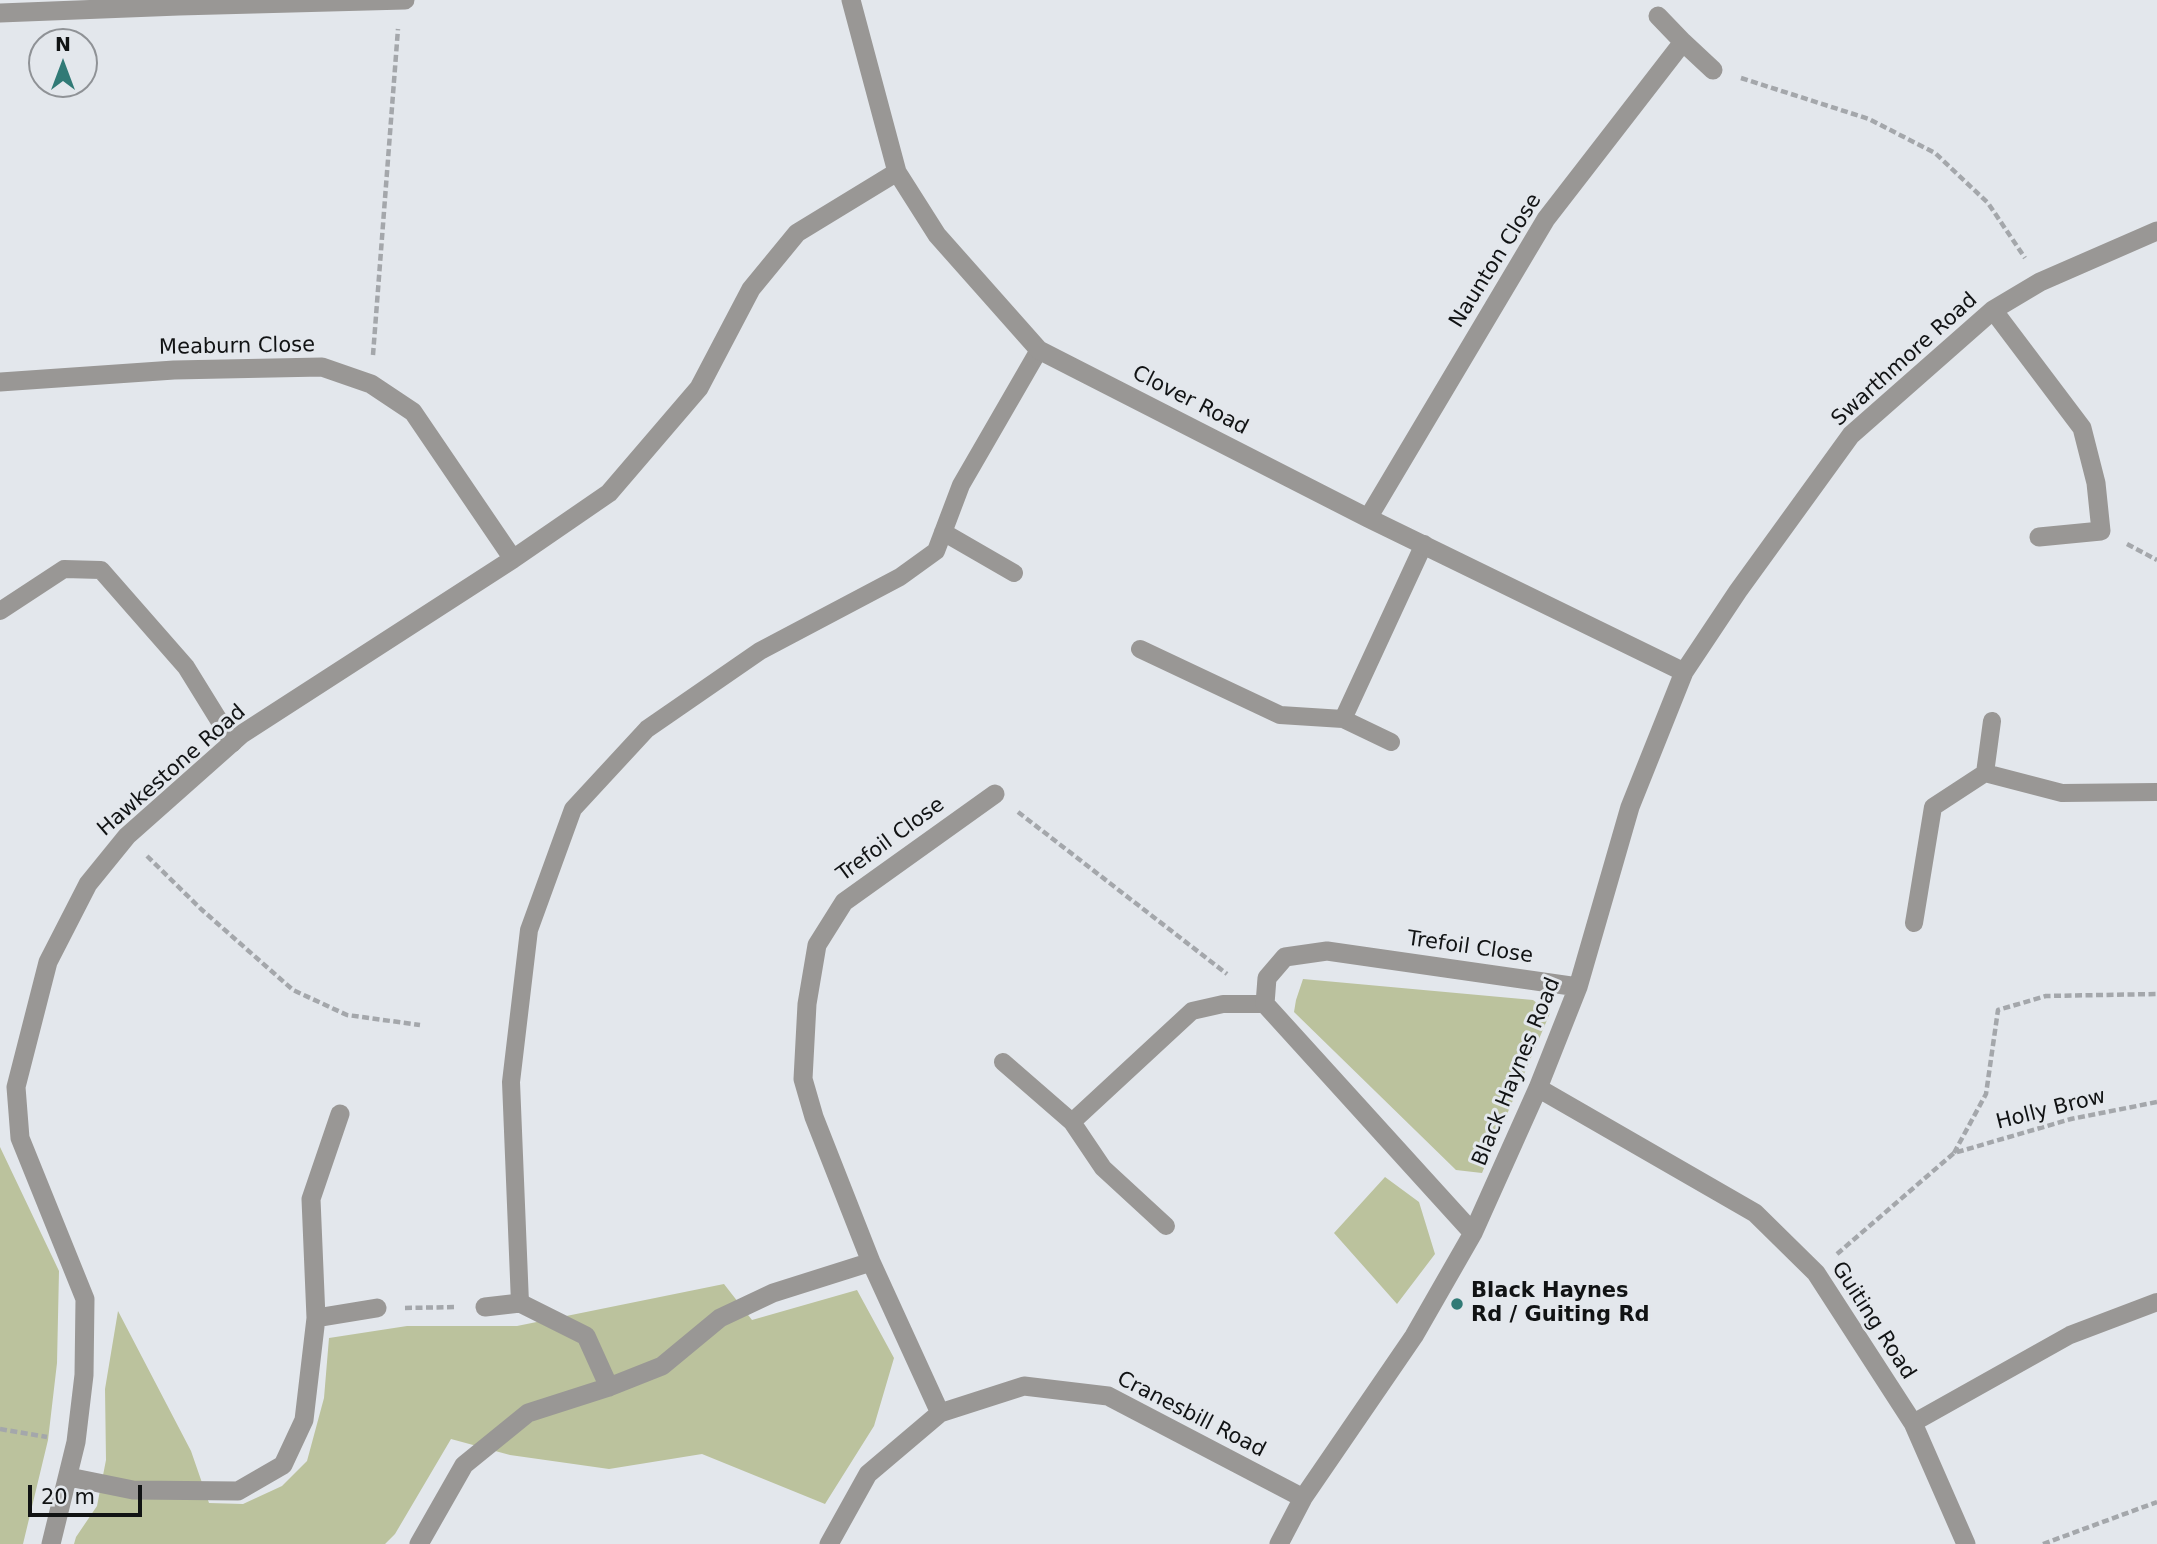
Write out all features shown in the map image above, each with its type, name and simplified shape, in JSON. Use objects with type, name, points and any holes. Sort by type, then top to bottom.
[{"type":"street","points":[[0,13],[403,0]]},
{"type":"street","name":"Clover Road","points":[[851,0],[897,172],[937,235],[1040,350],[1368,518],[1684,672]]},
{"type":"street","points":[[1658,16],[1713,69]]},
{"type":"street","name":"Naunton Close","points":[[1368,518],[1546,219],[1683,42]]},
{"type":"street","name":"Hawkestone Road","points":[[51,1544],[76,1442],[84,1375],[85,1298],[20,1138],[16,1087],[48,962],[88,884],[127,836],[233,743],[609,493],[699,388],[751,289],[797,233],[897,172]]},
{"type":"street","name":"Swarthmore Road","points":[[1738,590],[1851,435],[1993,310],[2040,282],[2157,231]]},
{"type":"street","points":[[1993,310],[2082,428],[2096,483],[2101,531],[2039,537]]},
{"type":"street","name":"Meaburn Close","points":[[0,382],[174,370],[322,368],[371,384],[413,412],[513,559]]},
{"type":"street","name":"Black Haynes Road","points":[[1279,1544],[1303,1497],[1414,1336],[1474,1233],[1538,1088],[1578,987],[1630,807],[1684,672],[1738,590]]},
{"type":"street","name":"Trefoil Close","points":[[940,1413],[871,1262],[814,1117],[803,1079],[807,1004],[817,946],[844,902],[995,794]]},
{"type":"street","name":"Trefoil Close","points":[[1265,1004],[1266,978],[1285,957],[1326,951],[1578,987]]},
{"type":"street","points":[[1265,1004],[1474,1233]]},
{"type":"street","name":"Guiting Road","points":[[1538,1088],[1755,1213],[1816,1273],[1913,1423],[1966,1544]]},
{"type":"street","points":[[69,1477],[133,1490],[238,1491],[283,1465],[304,1420],[316,1318],[311,1199],[340,1114]]},
{"type":"street","points":[[419,1544],[464,1465],[528,1413],[663,1366],[720,1318],[773,1293],[871,1262]]},
{"type":"street","points":[[485,1307],[520,1303],[586,1336],[609,1387]]},
{"type":"street","points":[[316,1318],[377,1308]]},
{"type":"street","name":"Cranesbill Road","points":[[829,1544],[868,1474],[940,1413],[1024,1386],[1108,1395],[1303,1497]]},
{"type":"lane","points":[[520,1303],[511,1082],[529,930],[573,809],[647,729],[760,651],[900,577],[936,551],[961,485],[1040,350]]},
{"type":"lane","points":[[943,532],[1014,573]]},
{"type":"lane","points":[[1343,719],[1424,544]]},
{"type":"lane","points":[[0,611],[64,569],[101,570],[186,667],[233,743]]},
{"type":"lane","points":[[1140,649],[1280,715],[1343,719],[1391,742]]},
{"type":"lane","points":[[1985,773],[1992,721]]},
{"type":"lane","points":[[1914,923],[1933,807],[1985,773],[2062,793],[2157,792]]},
{"type":"lane","points":[[1072,1122],[1192,1011],[1223,1004],[1265,1004]]},
{"type":"lane","points":[[1003,1062],[1072,1122],[1103,1168],[1166,1226]]},
{"type":"lane","points":[[1913,1423],[2070,1335],[2157,1302]]},
{"type":"path","points":[[371,384],[403,0]]},
{"type":"path","points":[[1713,69],[1869,119],[1935,153],[1988,203],[2040,282]]},
{"type":"path","points":[[995,794],[1265,1004]]},
{"type":"path","points":[[127,836],[201,909],[293,990],[347,1015],[419,1025]]},
{"type":"path","name":"Holly Brow","points":[[1816,1273],[1954,1153],[1986,1094],[1998,1010],[2046,996],[2157,993]]},
{"type":"path","name":"Holly Brow","points":[[1954,1153],[2071,1119],[2157,1102]]},
{"type":"path","points":[[377,1308],[485,1307]]},
{"type":"path","points":[[0,1429],[76,1442]]},
{"type":"path","points":[[2043,1544],[2157,1502]]},
{"type":"green space","points":[[1303,979],[1533,1000],[1550,1013],[1482,1173],[1456,1170],[1294,1012]]},
{"type":"green space","points":[[0,1147],[59,1271],[57,1363],[48,1440],[23,1544],[0,1544]]},
{"type":"green space","points":[[1385,1177],[1419,1202],[1435,1254],[1397,1304],[1334,1233]]},
{"type":"green space","points":[[724,1284],[752,1320],[857,1290],[894,1358],[874,1426],[825,1504],[702,1454],[609,1469],[510,1455],[451,1439],[395,1534],[385,1544],[74,1544],[97,1506],[106,1460],[105,1389],[118,1311],[191,1451],[209,1503],[243,1504],[282,1486],[307,1461],[324,1398],[329,1338],[407,1326],[517,1326]]},
{"type":"place","name":"Black Haynes Rd / Guiting Rd","points":[[1457,1304]]}]
